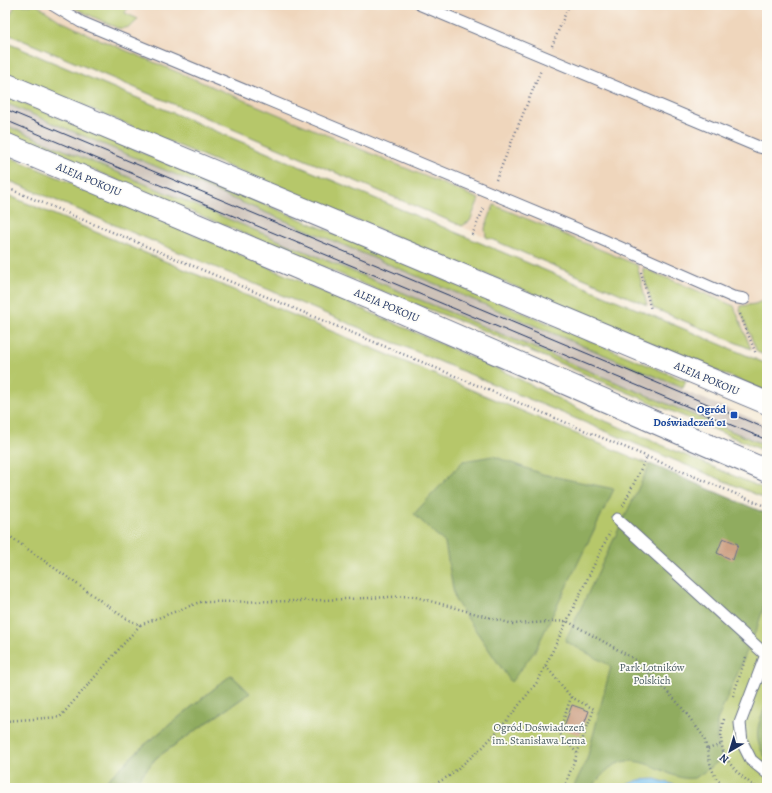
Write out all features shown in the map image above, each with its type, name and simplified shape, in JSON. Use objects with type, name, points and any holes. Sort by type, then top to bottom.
[{"type":"main road","name":"ALEJA POKOJU","points":[[5,84],[767,403]]},
{"type":"main road","name":"ALEJA POKOJU","points":[[5,144],[381,302],[767,471]]},
{"type":"lane","points":[[53,5],[81,22],[733,297],[744,299]]},
{"type":"lane","points":[[421,5],[764,150]]},
{"type":"lane","points":[[617,519],[767,654],[740,723],[742,742],[751,760],[767,773]]},
{"type":"path","points":[[5,9],[7,5]]},
{"type":"path","points":[[550,50],[569,5]]},
{"type":"path","points":[[493,186],[543,66]]},
{"type":"path","points":[[5,187],[767,507]]},
{"type":"path","points":[[472,235],[487,202]]},
{"type":"path","points":[[636,255],[651,310]]},
{"type":"path","points":[[733,297],[756,354]]},
{"type":"path","points":[[428,788],[449,776],[483,747],[508,719],[538,681],[647,456]]},
{"type":"path","points":[[5,533],[125,618],[140,625]]},
{"type":"path","points":[[5,721],[60,717],[140,625],[200,602],[301,602],[412,596],[513,624],[567,621],[636,660],[679,704],[704,737],[715,776],[725,788]]},
{"type":"path","points":[[732,698],[748,654]]},
{"type":"path","points":[[546,666],[571,697],[594,709],[564,788]]},
{"type":"path","points":[[571,697],[559,733],[577,753]]},
{"type":"path","points":[[727,713],[721,730],[722,744],[726,758],[738,774],[757,788]]},
{"type":"path","points":[[708,749],[722,744]]},
{"type":"shaded area","points":[[5,5],[767,5],[767,356],[5,33]]},
{"type":"shaded area","points":[[5,103],[683,388],[682,390],[767,425],[767,446],[5,125]]},
{"type":"green space","points":[[15,5],[37,5],[59,20],[94,37],[479,199],[470,221],[462,226],[10,35],[7,23]]},
{"type":"green space","points":[[68,5],[128,5],[125,13],[138,19],[129,27],[117,28]]},
{"type":"green space","points":[[5,42],[767,364],[767,392],[5,73]]},
{"type":"green space","points":[[5,95],[686,381],[683,388],[5,103]]},
{"type":"green space","points":[[5,125],[767,446],[767,452],[470,325],[373,288],[5,133]]},
{"type":"green space","points":[[5,155],[191,233],[509,374],[589,414],[767,490],[767,499],[5,179]]},
{"type":"green space","points":[[5,194],[767,514],[767,788],[131,788],[156,758],[250,693],[231,675],[142,747],[99,788],[5,788]]},
{"type":"green space","points":[[494,205],[637,265],[647,305],[486,237],[485,228]]},
{"type":"green space","points":[[643,268],[734,306],[751,349],[653,308],[643,273]]},
{"type":"green space","points":[[767,299],[767,356],[757,352],[740,310],[741,306],[755,304]]},
{"type":"green space","points":[[493,456],[542,474],[614,489],[535,651],[511,682],[455,600],[445,543],[414,514],[463,461]]},
{"type":"green space","name":"Park Lotników Polskich","points":[[650,464],[767,514],[767,597],[757,628],[717,721],[717,741],[722,759],[694,778],[677,776],[645,763],[626,761],[609,769],[600,777],[592,788],[573,788],[587,759],[611,666],[565,641]]},
{"type":"green space","points":[[231,675],[250,693],[156,758],[131,788],[99,788],[142,747]]},
{"type":"green space","points":[[767,704],[767,759],[759,745],[758,732],[761,718]]},
{"type":"water","points":[[655,779],[684,788],[618,788],[639,780]]},
{"type":"building","points":[[723,538],[738,544],[733,560],[717,553]]},
{"type":"building","points":[[572,705],[589,711],[580,735],[563,729]]},
{"type":"tram line","points":[[5,109],[767,429]]},
{"type":"tram line","points":[[5,120],[767,440]]},
{"type":"place","name":"Ogród Doświadczeń 01","points":[[734,415]]},
{"type":"park label","name":"Ogród Doświadczeń im. Stanisława Lema","points":[[539,733]]}]
